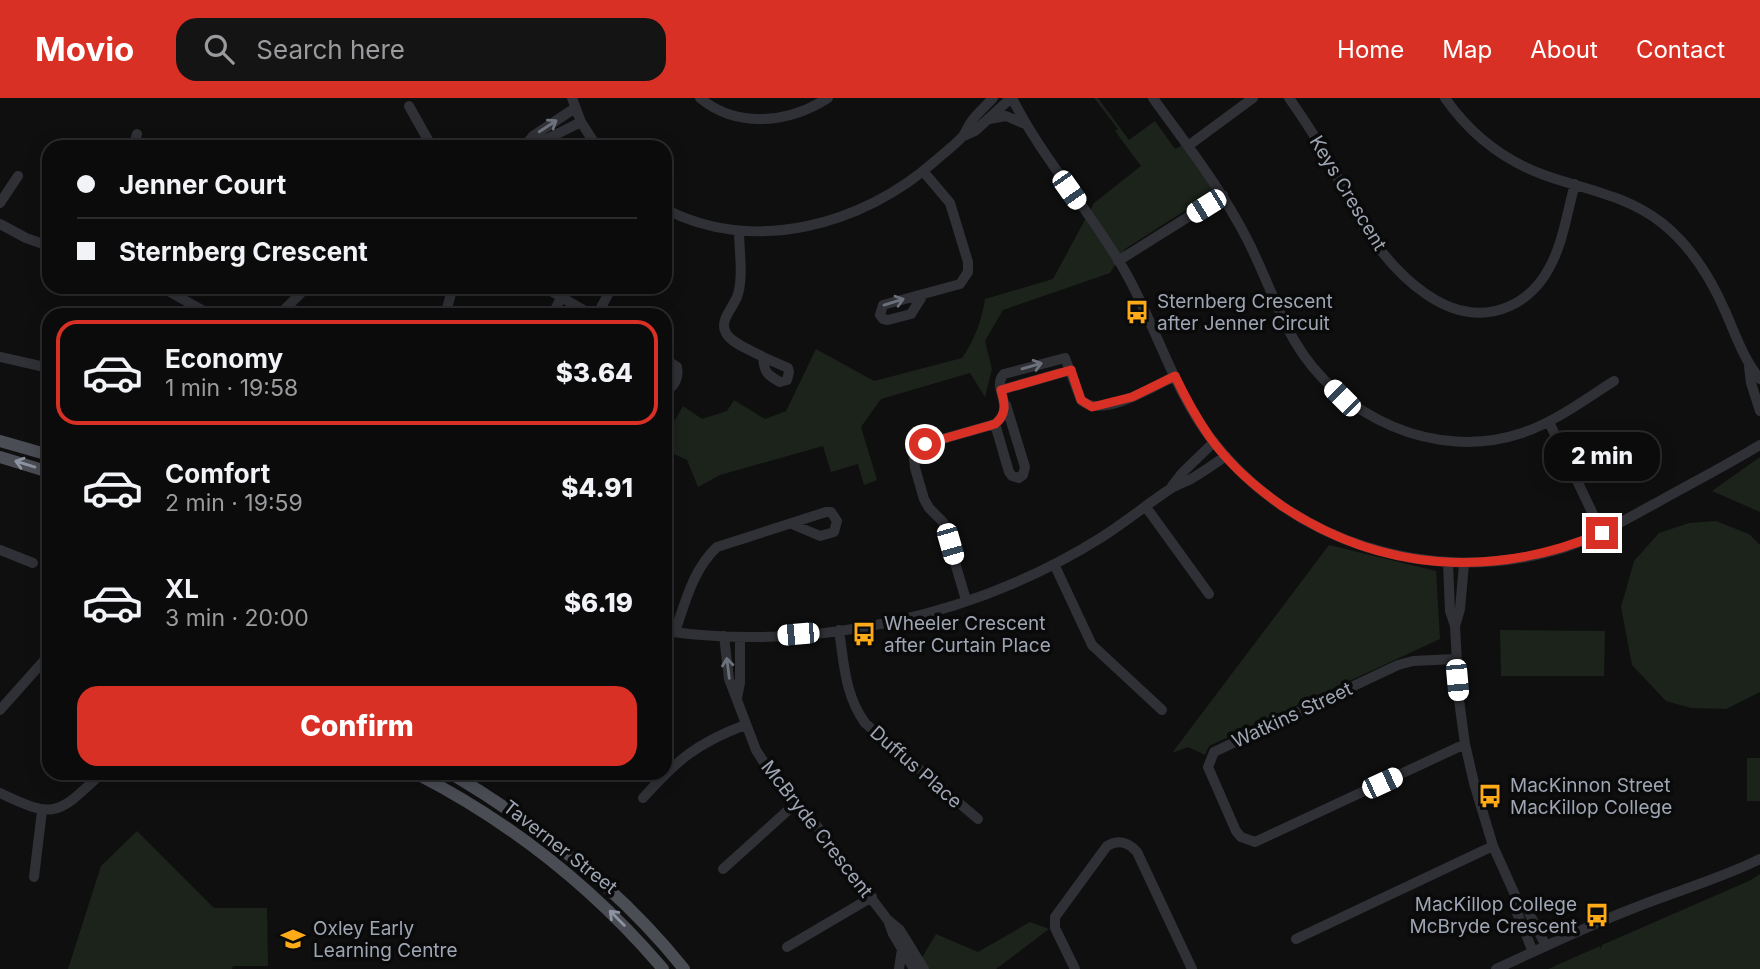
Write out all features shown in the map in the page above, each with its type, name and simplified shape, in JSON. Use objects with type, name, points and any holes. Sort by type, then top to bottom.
[{"type":"main road","points":[[0,441],[42,453]]},
{"type":"main road","points":[[0,457],[42,470]]},
{"type":"main road","name":"Taverner Street","points":[[428,780],[491,815],[571,875],[609,910],[663,969]]},
{"type":"main road","name":"Taverner Street","points":[[461,780],[537,828],[578,861],[637,916],[684,969]]},
{"type":"street","points":[[699,98],[729,115],[745,119],[765,119],[797,113],[828,98]]},
{"type":"street","points":[[672,212],[708,226],[739,231],[796,228],[827,222],[870,205],[923,172],[963,136],[972,121],[993,98]]},
{"type":"street","points":[[963,136],[975,131],[1012,98],[1050,163],[1118,261],[1143,306],[1189,404],[1214,442],[1247,478],[1272,498],[1330,534],[1362,547],[1404,558],[1448,563],[1525,558],[1602,533],[1760,445]]},
{"type":"street","points":[[1153,98],[1223,195],[1294,340],[1342,398],[1366,414],[1430,439],[1484,441],[1510,436],[1549,422],[1614,381]]},
{"type":"street","points":[[1188,146],[1253,98]]},
{"type":"street","name":"Keys Crescent","points":[[1289,98],[1328,158],[1360,220],[1382,252],[1402,274],[1424,292],[1459,312],[1476,314],[1500,311],[1516,304],[1536,287],[1556,254],[1575,184]]},
{"type":"street","points":[[1445,98],[1466,125],[1503,155],[1544,175],[1624,200],[1654,217],[1681,240],[1709,276],[1749,366],[1760,379]]},
{"type":"street","points":[[530,140],[573,103],[593,140]]},
{"type":"street","points":[[409,106],[428,140]]},
{"type":"street","points":[[986,121],[1006,116],[1025,124]]},
{"type":"street","points":[[545,140],[581,122]]},
{"type":"street","points":[[135,140],[137,134]]},
{"type":"street","points":[[923,172],[950,202],[968,262],[966,278],[960,284],[923,295]]},
{"type":"street","points":[[0,203],[18,176]]},
{"type":"street","points":[[1118,261],[1223,195]]},
{"type":"street","points":[[0,224],[42,244]]},
{"type":"street","points":[[739,231],[739,285],[737,297],[724,327],[730,338],[763,357]]},
{"type":"street","points":[[185,294],[202,308]]},
{"type":"street","points":[[286,308],[300,294]]},
{"type":"street","points":[[555,294],[580,308]]},
{"type":"street","points":[[556,308],[561,298]]},
{"type":"street","points":[[0,357],[42,366]]},
{"type":"street","points":[[995,424],[1009,472],[1019,478],[1025,467],[999,384],[1002,375],[1065,358],[1081,400],[1092,407],[1132,397],[1175,376]]},
{"type":"street","points":[[672,364],[677,367],[678,374],[672,387]]},
{"type":"street","points":[[1749,366],[1760,411]]},
{"type":"street","points":[[966,600],[943,522],[923,499],[914,458],[925,444],[995,424],[1003,415],[1004,401]]},
{"type":"street","points":[[1549,422],[1602,533]]},
{"type":"street","points":[[1170,489],[1182,473],[1214,442]]},
{"type":"street","points":[[672,632],[777,636],[839,631],[903,619],[966,600],[1054,564],[1101,538],[1170,489],[1190,480],[1226,456]]},
{"type":"street","points":[[1146,507],[1209,594]]},
{"type":"street","points":[[672,628],[706,558],[717,547],[792,524]]},
{"type":"street","points":[[0,550],[33,563]]},
{"type":"street","points":[[1448,563],[1455,606],[1455,659],[1465,744],[1493,846],[1516,897],[1517,913],[1533,951]]},
{"type":"street","points":[[1054,564],[1092,645],[1163,710]]},
{"type":"street","points":[[1455,606],[1464,564]]},
{"type":"street","name":"Duffus Place","points":[[839,631],[848,689],[853,704],[865,723],[978,819]]},
{"type":"street","name":"McBryde Crescent","points":[[724,636],[729,679],[745,726],[770,772],[872,897],[901,947],[920,968]]},
{"type":"street","name":"McBryde Crescent","points":[[737,698],[740,683],[740,636]]},
{"type":"street","name":"Watkins Street","points":[[1455,659],[1413,661],[1398,665],[1214,752],[1208,767],[1236,831],[1241,837],[1255,842],[1465,744]]},
{"type":"street","points":[[0,710],[42,663]]},
{"type":"street","points":[[672,766],[706,741],[745,726]]},
{"type":"street","points":[[0,793],[42,811],[58,809],[68,804],[94,780]]},
{"type":"street","points":[[643,798],[659,780]]},
{"type":"street","points":[[723,869],[796,803]]},
{"type":"street","points":[[34,877],[42,811]]},
{"type":"street","points":[[1075,969],[1055,928],[1055,917],[1107,846],[1117,841],[1125,842],[1137,852],[1192,969]]},
{"type":"street","points":[[1296,939],[1493,846]]},
{"type":"street","points":[[1496,969],[1637,906],[1733,872],[1760,859]]},
{"type":"street","points":[[787,947],[872,897]]},
{"type":"street","points":[[1516,897],[1526,907],[1546,946]]},
{"type":"street","name":"McBryde Crescent","points":[[887,919],[900,930],[920,968]]},
{"type":"street","points":[[899,969],[901,947]]},
{"type":"shaded area","points":[[1094,98],[1098,98],[1129,140],[1155,121],[1175,149],[1184,144],[1214,192],[1125,249],[1110,273],[1003,310],[985,341],[992,369],[985,397],[970,373],[881,399],[861,427],[877,480],[864,485],[858,464],[831,472],[823,446],[720,475],[698,487],[687,460],[672,453],[672,425],[683,406],[702,419],[727,411],[734,400],[765,419],[786,411],[816,349],[874,381],[962,358],[977,330],[985,299],[1053,279],[1094,203],[1141,166],[1115,131],[1118,129]]},
{"type":"shaded area","points":[[1760,457],[1760,512],[1712,491]]},
{"type":"shaded area","points":[[1716,521],[1749,534],[1760,545],[1760,692],[1726,709],[1691,708],[1666,701],[1632,665],[1621,607],[1634,561],[1659,533],[1689,523]]},
{"type":"shaded area","points":[[1329,545],[1436,571],[1440,639],[1209,746],[1205,755],[1188,747],[1172,753]]},
{"type":"shaded area","points":[[1500,630],[1605,631],[1604,676],[1501,676]]},
{"type":"shaded area","points":[[1747,758],[1760,758],[1760,801],[1747,801]]},
{"type":"shaded area","points":[[137,831],[214,908],[267,908],[268,966],[233,966],[232,969],[68,969],[101,866]]},
{"type":"shaded area","points":[[1760,874],[1760,969],[1548,969],[1600,946],[1600,950],[1602,945]]},
{"type":"shaded area","points":[[1030,922],[1049,929],[996,969],[915,969],[936,934],[978,952]]},
{"type":"place","name":"Sternberg Crescent after Jenner Circuit","points":[[1137,312]]},
{"type":"place","name":"Wheeler Crescent after Curtain Place","points":[[864,634]]},
{"type":"place","name":"MacKinnon Street MacKillop College","points":[[1490,796]]},
{"type":"place","name":"MacKillop College McBryde Crescent","points":[[1597,915]]},
{"type":"place","name":"Oxley Early Learning Centre","points":[[293,939]]},
{"type":"route","points":[[925,444],[995,424],[1005,410],[1001,390],[1071,370],[1077,393],[1081,400],[1092,407],[1132,397],[1175,376],[1209,436],[1247,478],[1303,519],[1362,547],[1404,558],[1464,564],[1525,558],[1602,533]]}]
